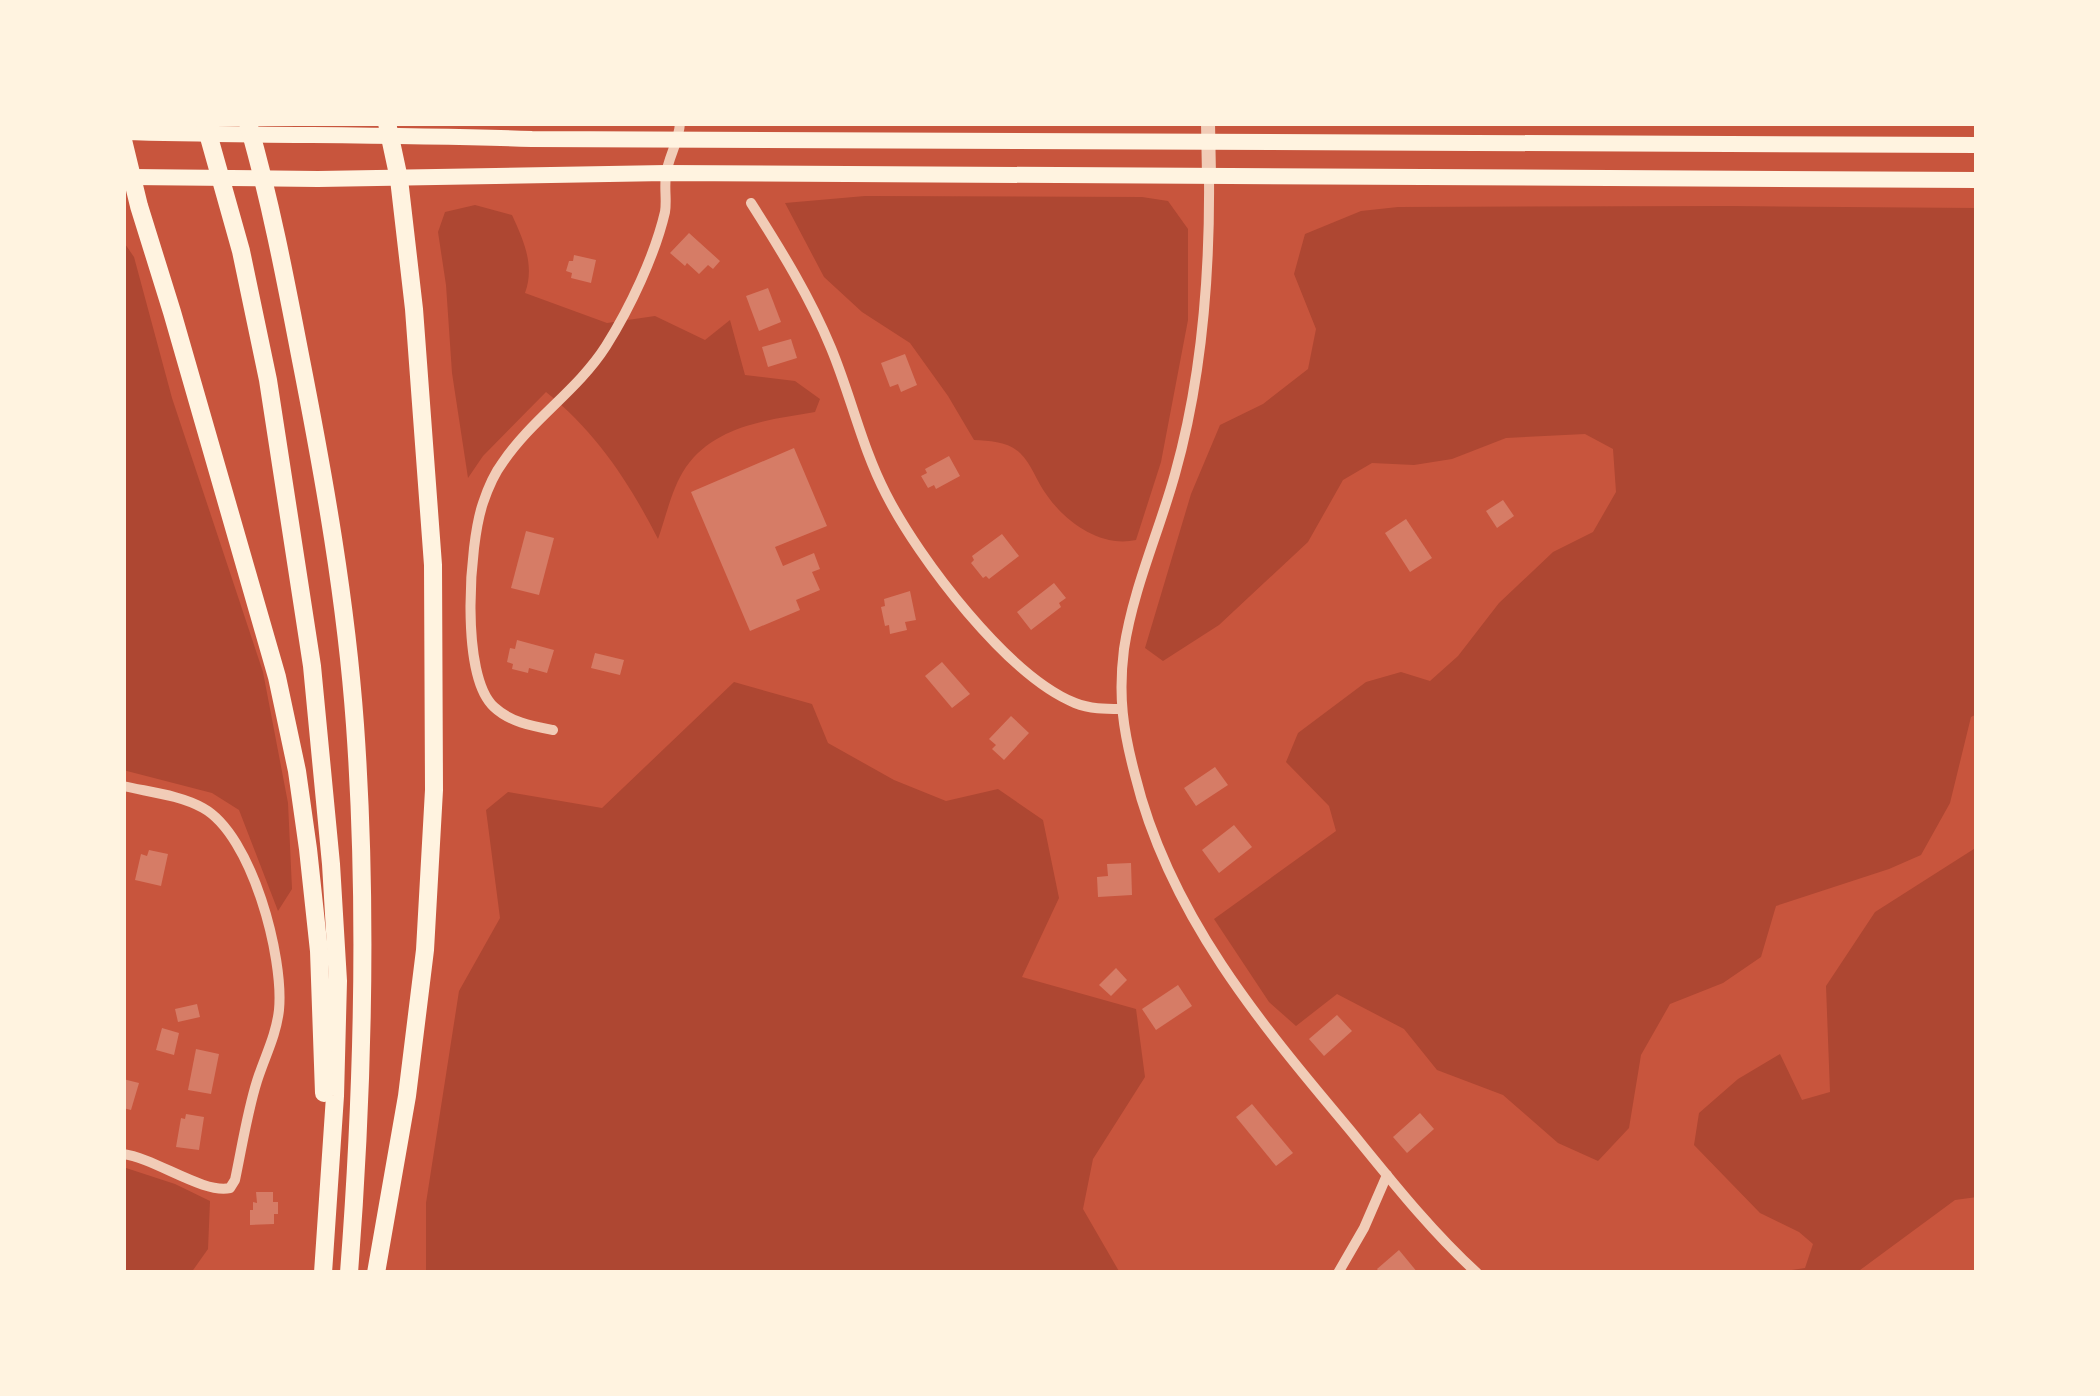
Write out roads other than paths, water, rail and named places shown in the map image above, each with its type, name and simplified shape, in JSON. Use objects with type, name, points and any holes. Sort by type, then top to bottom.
[{"type":"highway","points":[[205,123],[242,251],[268,380],[312,666],[338,981],[323,1273]]},
{"type":"highway","points":[[248,123],[283,261],[322,464],[355,725],[363,952],[358,1157],[349,1273]]},
{"type":"highway","points":[[328,1224],[319,951],[297,771],[278,677],[131,177],[123,136],[306,136],[388,129],[1208,132],[1977,145]]},
{"type":"highway","points":[[376,1273],[407,1096],[422,971],[434,790],[433,565],[413,309],[399,178],[388,129]]},
{"type":"highway","points":[[131,177],[666,173],[1977,180]]},
{"type":"street","points":[[553,730],[506,716],[485,696],[470,637],[477,526],[491,481],[505,458],[607,345],[654,247],[666,207],[666,173],[679,131]]},
{"type":"street","points":[[1208,132],[1209,263],[1192,406],[1132,613],[1120,709],[1124,732],[1150,826],[1211,950],[1275,1041],[1477,1273]]},
{"type":"street","points":[[751,203],[808,297],[873,465],[909,533],[953,593],[1026,672],[1076,704],[1120,709]]},
{"type":"street","points":[[123,786],[184,800],[227,826],[252,873],[276,956],[279,1006],[236,1180],[230,1188],[222,1190],[123,1154]]},
{"type":"street","points":[[1338,1273],[1387,1175]]}]
